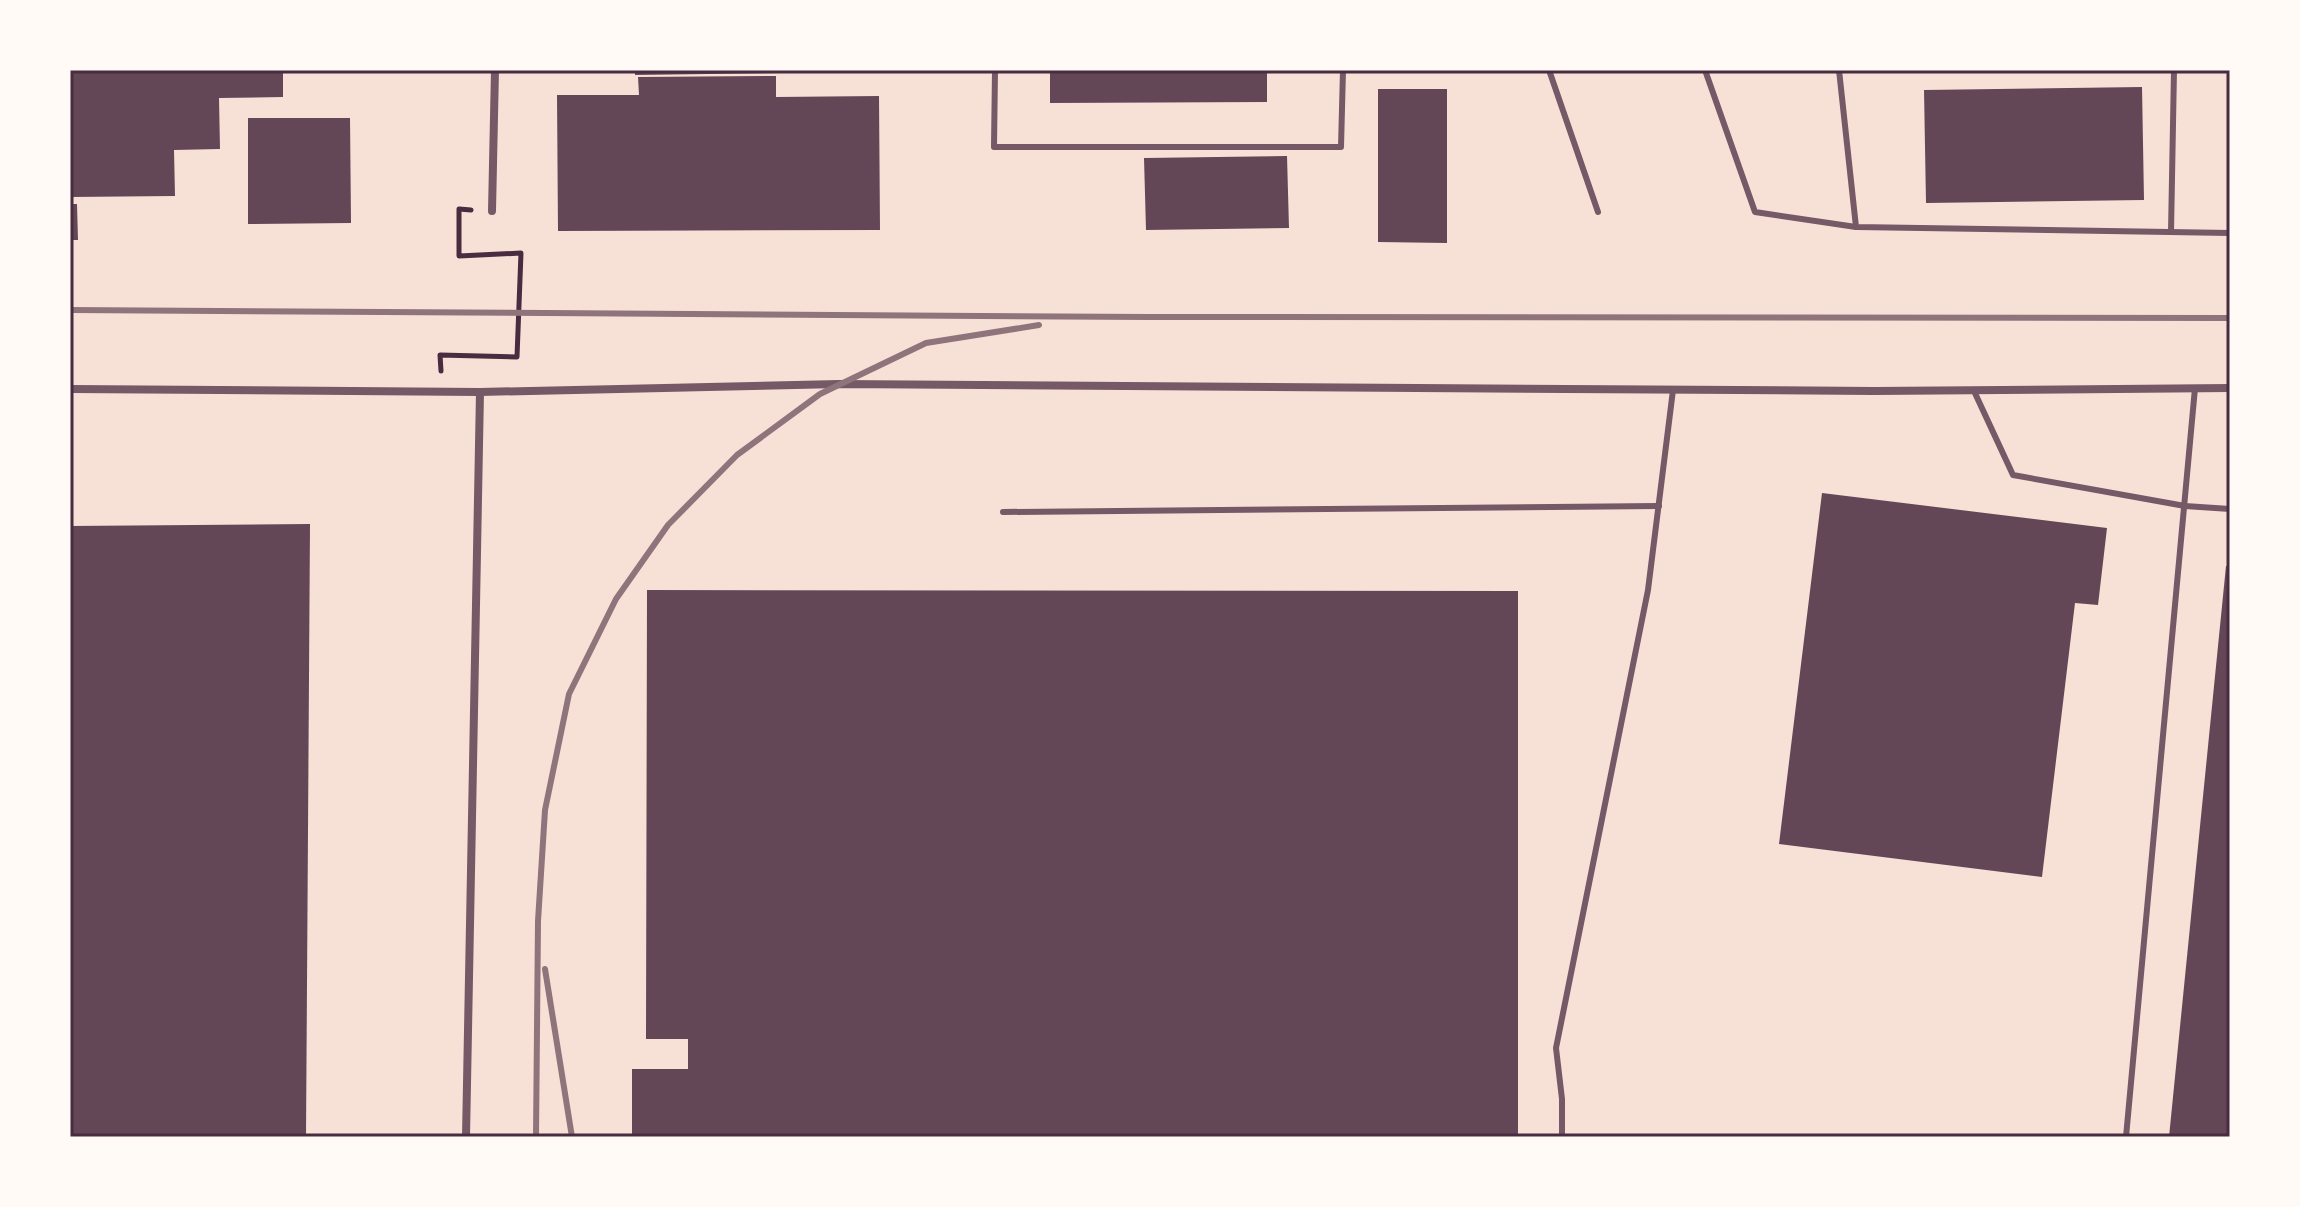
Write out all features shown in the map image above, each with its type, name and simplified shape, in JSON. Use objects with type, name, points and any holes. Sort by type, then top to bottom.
[{"type":"street","points":[[492,211],[495,70]]},
{"type":"street","points":[[70,389],[480,392],[839,384],[1974,391],[2230,388]]},
{"type":"street","points":[[466,1137],[480,392]]},
{"type":"lane","points":[[995,70],[994,147],[1341,147],[1343,70]]},
{"type":"lane","points":[[1549,70],[1598,212]]},
{"type":"lane","points":[[1705,70],[1755,212],[1856,227],[2230,233]]},
{"type":"lane","points":[[1839,70],[1856,227]]},
{"type":"lane","points":[[2171,232],[2174,70]]},
{"type":"lane","points":[[2126,1137],[2195,388]]},
{"type":"lane","points":[[1562,1137],[1562,1099],[1556,1048],[1648,590],[1673,390]]},
{"type":"lane","points":[[1974,391],[2013,475],[2185,506],[2230,509]]},
{"type":"lane","points":[[1003,512],[1659,506]]},
{"type":"path","points":[[440,355],[517,357],[521,253],[459,256],[459,209],[492,211]]},
{"type":"building","points":[[70,70],[283,70],[283,97],[219,98],[220,149],[174,150],[175,196],[70,197]]},
{"type":"building","points":[[635,70],[782,70],[782,73],[635,75]]},
{"type":"building","points":[[1050,70],[1267,70],[1267,102],[1050,103]]},
{"type":"building","points":[[776,76],[776,97],[879,96],[880,230],[558,231],[557,95],[639,95],[638,77]]},
{"type":"building","points":[[2142,87],[2144,200],[1926,203],[1924,90]]},
{"type":"building","points":[[1378,89],[1447,89],[1447,243],[1378,242]]},
{"type":"building","points":[[248,118],[350,118],[351,223],[248,224]]},
{"type":"building","points":[[1287,156],[1289,228],[1146,230],[1144,158]]},
{"type":"building","points":[[70,204],[77,204],[78,240],[70,240]]},
{"type":"building","points":[[1822,493],[2107,528],[2098,605],[2075,603],[2042,877],[1779,844]]},
{"type":"building","points":[[310,524],[306,1137],[70,1137],[70,526]]},
{"type":"building","points":[[2226,566],[2230,566],[2230,1137],[2169,1137]]},
{"type":"building","points":[[647,590],[1518,591],[1518,1137],[632,1137],[632,1069],[688,1069],[688,1039],[646,1039]]},
{"type":"railway","points":[[70,310],[1149,317],[2230,318]]},
{"type":"railway","points":[[536,1137],[538,921],[545,810],[569,694],[616,599],[668,525],[737,455],[820,394],[926,343],[1039,325]]},
{"type":"railway","points":[[545,969],[572,1137]]}]
